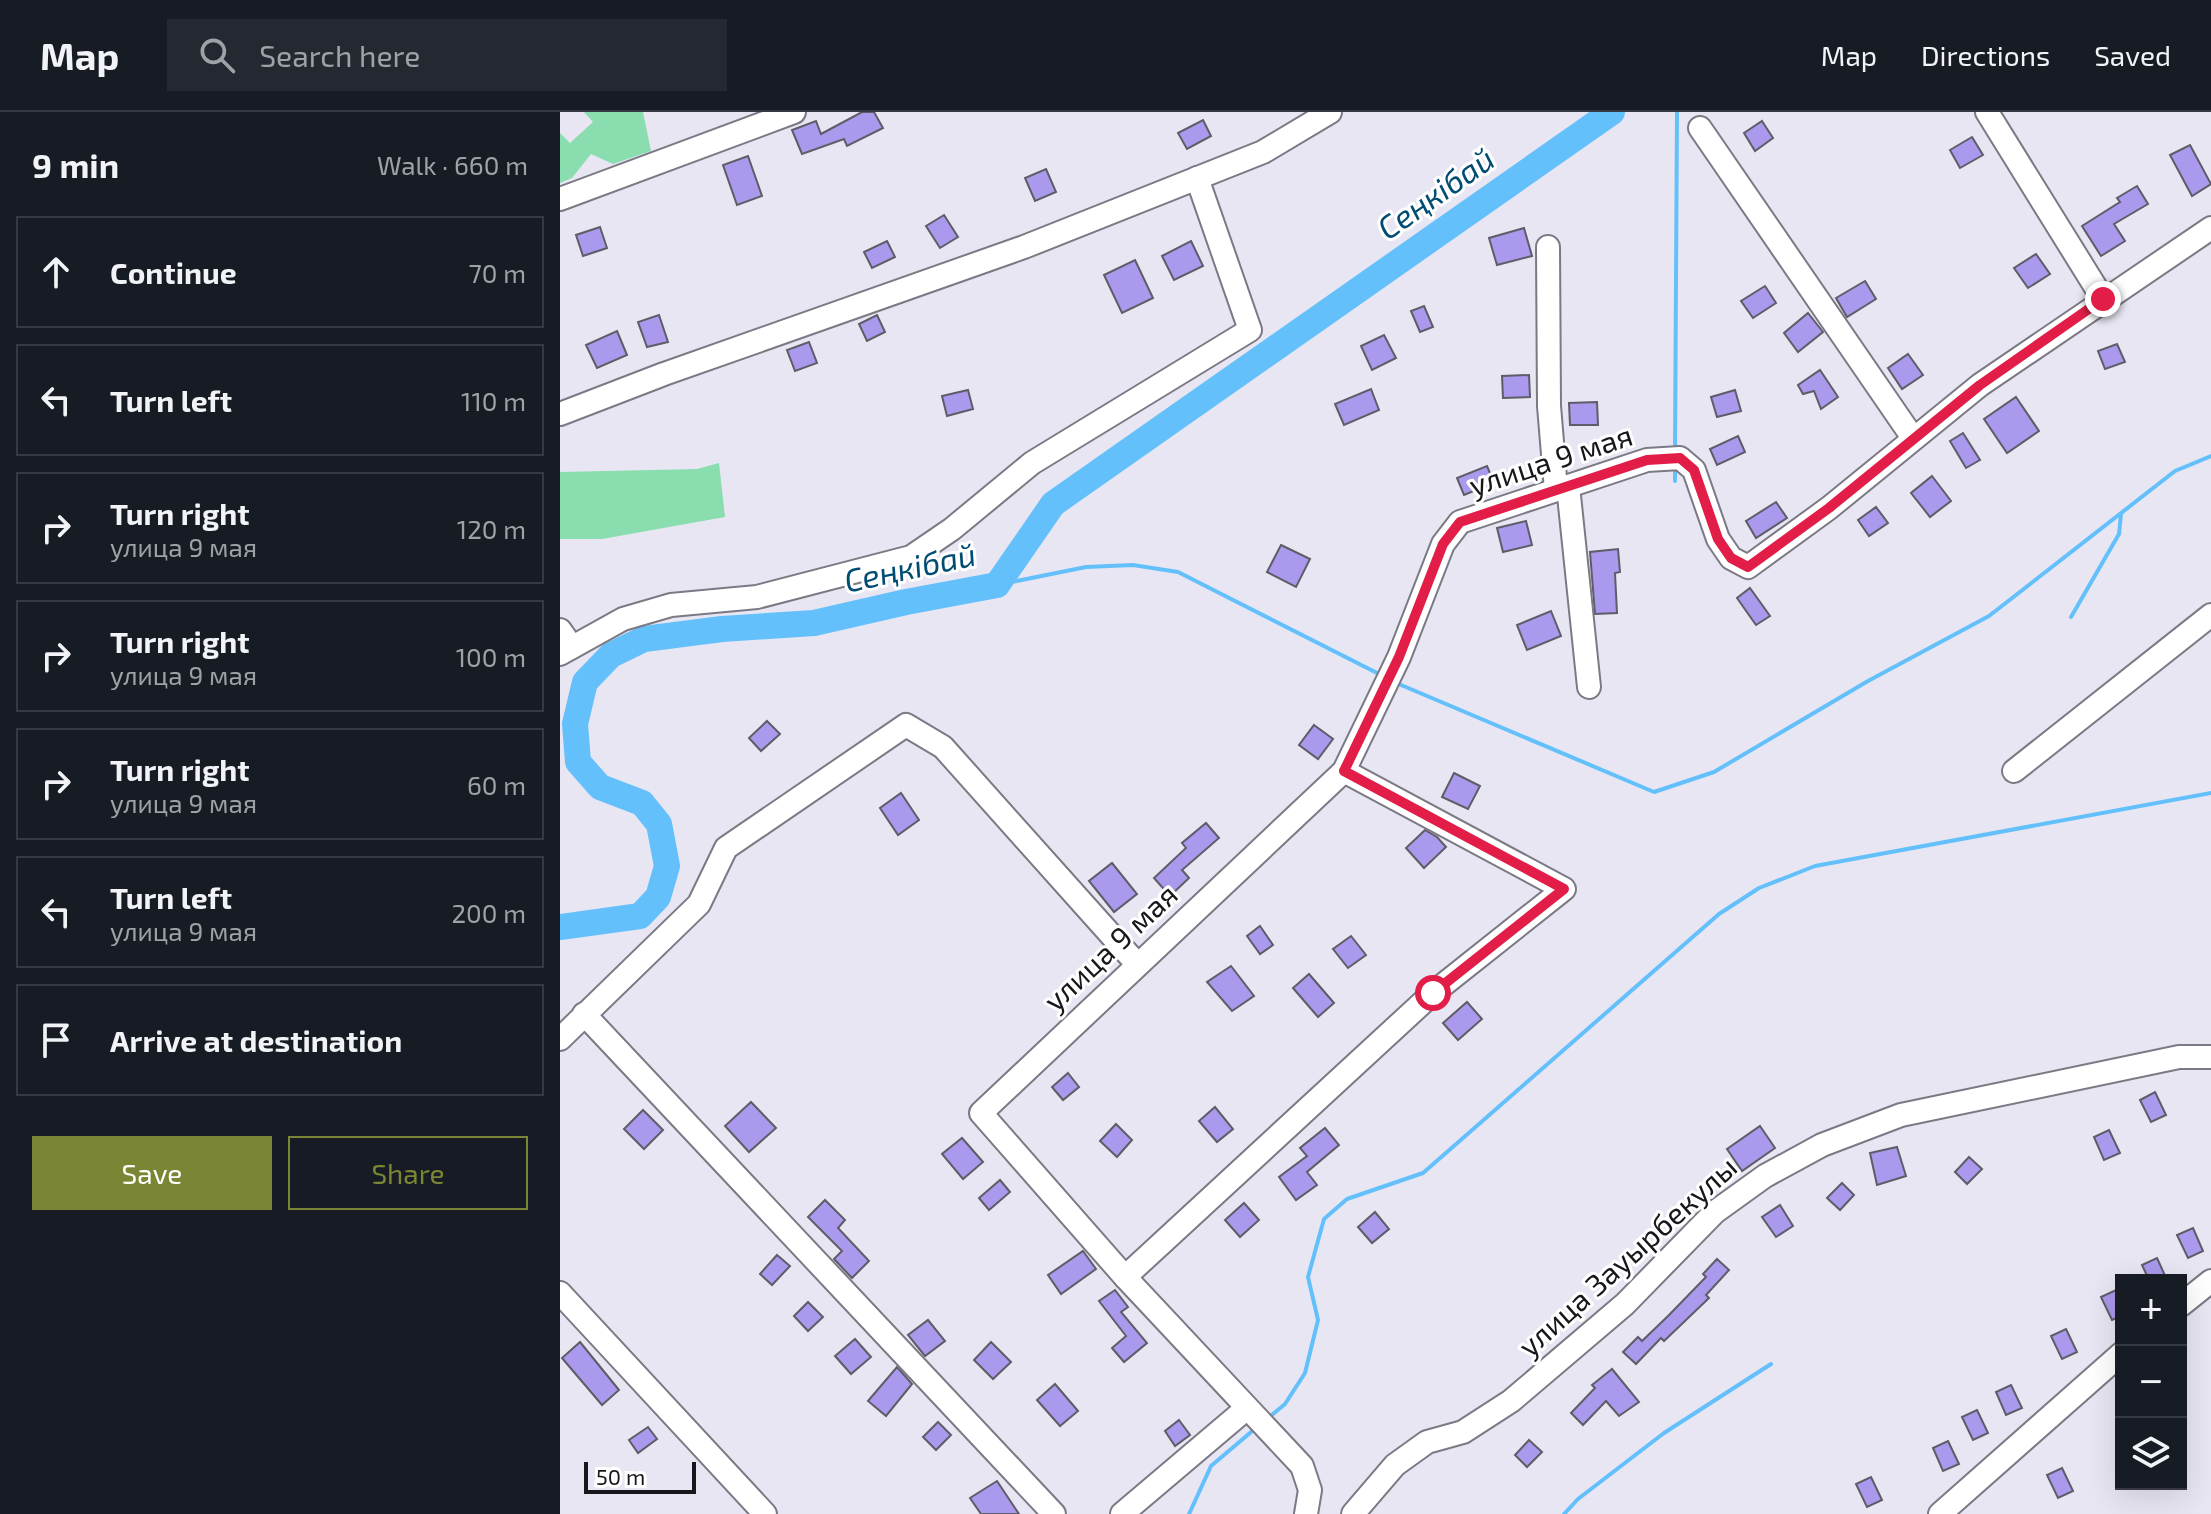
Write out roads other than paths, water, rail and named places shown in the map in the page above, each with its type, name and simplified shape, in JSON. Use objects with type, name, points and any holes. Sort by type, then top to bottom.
[{"type":"street","points":[[560,199],[731,122],[794,112]]},
{"type":"street","points":[[560,414],[1024,247],[1263,152],[1330,112]]},
{"type":"street","points":[[1987,112],[2103,299]]},
{"type":"street","points":[[1700,128],[1913,438]]},
{"type":"street","points":[[564,644],[623,619],[671,605],[757,597],[911,557],[952,529],[1032,463],[1250,330],[1197,178]]},
{"type":"street","name":"улица 9 мая","points":[[1125,1277],[981,1113],[1344,771],[1399,657],[1443,544],[1460,522],[1647,460],[1680,458],[1694,470],[1718,539],[1731,558],[1748,567],[1829,508],[1980,385],[2211,228]]},
{"type":"street","points":[[1548,247],[1549,406],[1589,687]]},
{"type":"street","points":[[2014,771],[2211,615]]},
{"type":"street","points":[[560,1039],[699,904],[726,848],[906,725],[943,747],[1137,964]]},
{"type":"street","points":[[1311,1511],[1310,1490],[1302,1466],[1125,1277],[1433,993],[1564,889],[1344,771]]},
{"type":"street","points":[[584,1014],[1054,1514]]},
{"type":"street","name":"улица Зауырбекулы","points":[[1353,1514],[1395,1465],[1427,1442],[1463,1432],[1511,1401],[1625,1304],[1715,1212],[1765,1176],[1810,1151],[1901,1115],[2179,1057],[2211,1057]]},
{"type":"street","points":[[2187,1300],[2211,1281]]},
{"type":"street","points":[[560,1293],[765,1514]]},
{"type":"street","points":[[1940,1514],[2115,1359]]},
{"type":"street","points":[[1122,1514],[1247,1408]]},
{"type":"waterway","name":"Сеңкібай","points":[[560,927],[640,916],[658,897],[667,866],[659,824],[642,803],[600,787],[578,762],[575,724],[585,682],[611,655],[644,639],[722,629],[814,623],[997,585],[1053,504],[1612,112]]},
{"type":"waterway","points":[[1675,450],[1677,112]]},
{"type":"waterway","points":[[1394,682],[1654,792],[1714,772],[1868,681],[1989,616],[2175,471],[2211,456]]},
{"type":"waterway","points":[[1675,466],[1675,481]]},
{"type":"waterway","points":[[2071,617],[2119,534],[2121,514]]},
{"type":"waterway","points":[[997,585],[1086,567],[1133,565],[1178,572],[1383,676]]},
{"type":"waterway","points":[[1267,1419],[1285,1404],[1305,1373],[1318,1320],[1308,1277],[1324,1219],[1347,1199],[1423,1173],[1719,914],[1759,888],[1815,866],[2211,793]]},
{"type":"waterway","points":[[1564,1514],[1578,1499],[1664,1433],[1771,1364]]},
{"type":"waterway","points":[[1189,1514],[1211,1466],[1257,1427]]}]
